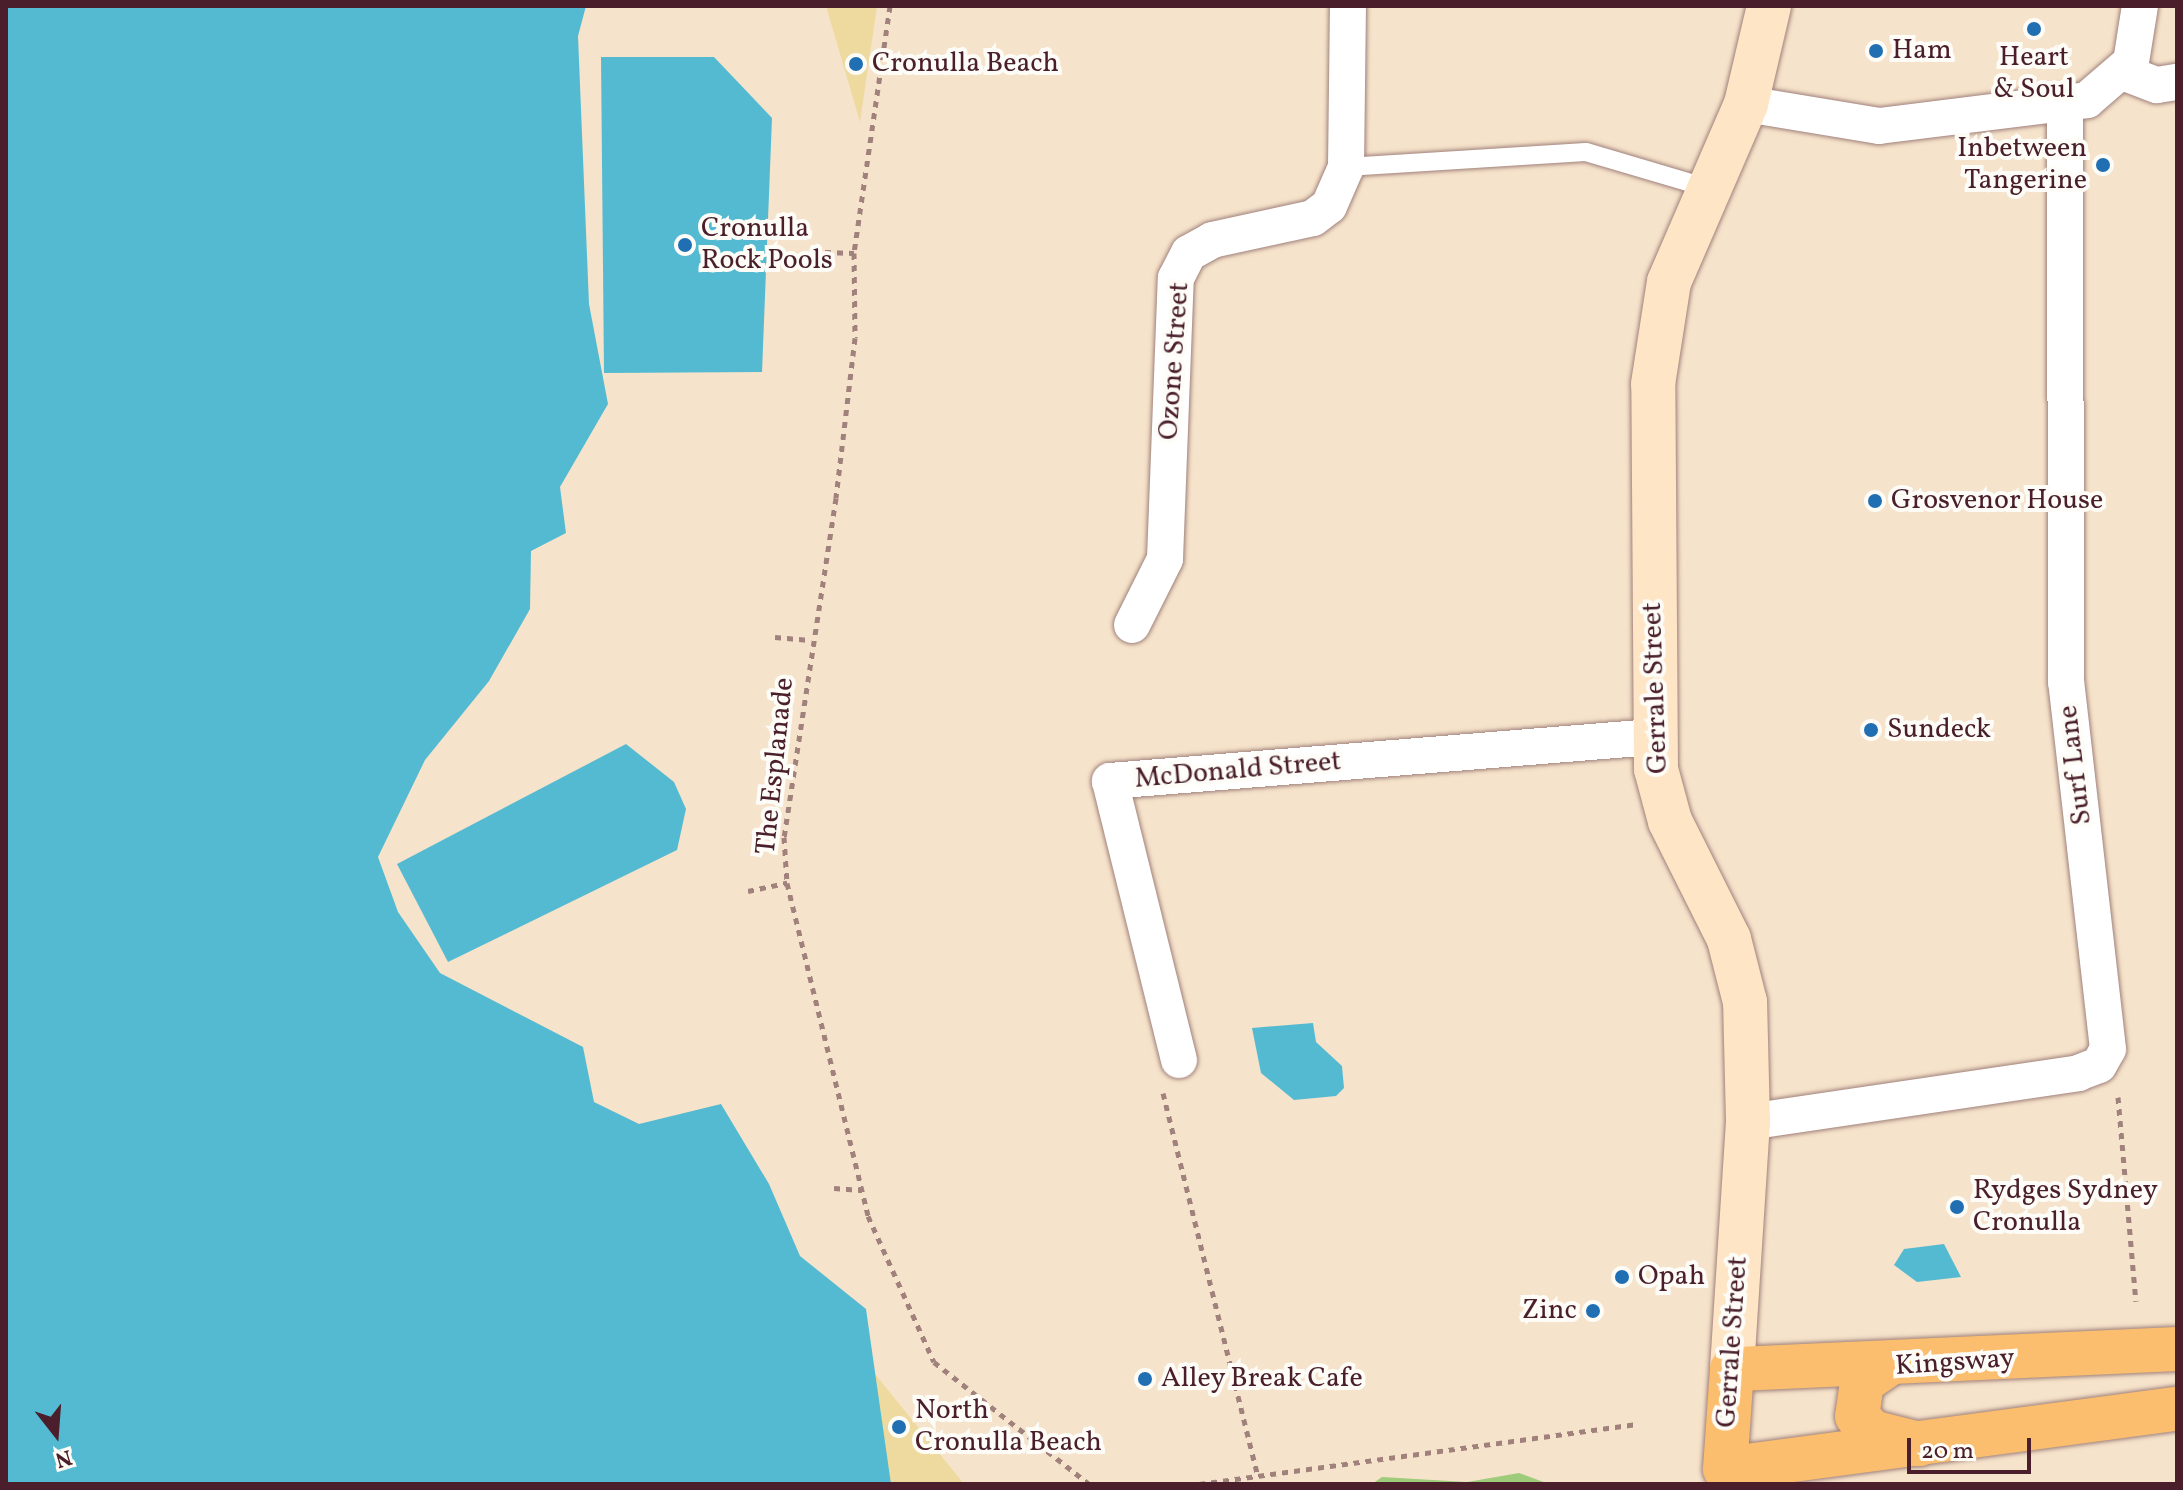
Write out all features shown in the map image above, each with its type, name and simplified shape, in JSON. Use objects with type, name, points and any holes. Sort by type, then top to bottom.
[{"type":"main road","name":"Kingsway","points":[[1732,1369],[1883,1368],[2177,1349]]},
{"type":"main road","points":[[1883,1368],[1858,1391],[1862,1425],[1933,1447]]},
{"type":"main road","name":"Gerrale Street","points":[[1724,1476],[1732,1369]]},
{"type":"main road","points":[[1724,1476],[2177,1409]]},
{"type":"street","name":"Ozone Street","points":[[1132,625],[1165,559],[1176,278],[1189,253],[1212,240],[1313,218],[1329,206],[1346,167],[1348,6]]},
{"type":"street","name":"Gerrale Street","points":[[1732,1369],[1748,1122],[1740,973],[1670,821],[1652,737],[1653,384],[1669,282],[1705,187],[1746,104],[1769,6]]},
{"type":"street","points":[[1746,104],[1879,126],[2065,105],[2104,92],[2125,73],[2136,49],[2140,6]]},
{"type":"street","points":[[2125,73],[2157,85],[2177,82]]},
{"type":"street","name":"Surf Lane","points":[[2065,105],[2066,682],[2109,1041],[2099,1065]]},
{"type":"street","name":"McDonald Street","points":[[1179,1060],[1110,781],[1652,737]]},
{"type":"street","points":[[1748,1122],[2099,1065]]},
{"type":"lane","points":[[1346,167],[1586,152],[1705,187]]},
{"type":"path","name":"The Esplanade","points":[[890,6],[854,253],[855,338],[784,837],[787,883],[861,1190],[934,1362],[1089,1484]]},
{"type":"path","points":[[825,252],[854,253]]},
{"type":"path","points":[[775,637],[810,640]]},
{"type":"path","points":[[748,891],[787,883]]},
{"type":"path","points":[[1179,1060],[1163,1090],[1258,1476]]},
{"type":"path","points":[[2099,1065],[2118,1093],[2136,1301]]},
{"type":"path","points":[[834,1188],[861,1190]]},
{"type":"path","points":[[1199,1484],[1637,1424]]},
{"type":"green space","points":[[1519,1473],[1549,1484],[1372,1484],[1382,1477],[1467,1482]]},
{"type":"sand","name":"Cronulla Beach","points":[[826,6],[877,6],[860,122]]},
{"type":"sand","name":"North Cronulla Beach","points":[[871,1369],[964,1484],[891,1484]]},
{"type":"water","points":[[6,6],[586,6],[578,36],[589,304],[608,404],[560,487],[566,533],[531,551],[530,609],[489,681],[425,760],[378,857],[398,912],[440,973],[583,1047],[594,1102],[639,1124],[721,1104],[769,1184],[800,1256],[866,1309],[891,1484],[6,1484]]},
{"type":"water","name":"Cronulla Rock Pools","points":[[601,57],[714,57],[772,118],[762,372],[604,373]]},
{"type":"water","points":[[626,744],[674,782],[686,809],[677,850],[448,962],[397,864]]},
{"type":"water","points":[[1313,1023],[1316,1042],[1342,1066],[1344,1088],[1336,1096],[1294,1100],[1261,1073],[1252,1028]]},
{"type":"water","points":[[1944,1244],[1961,1277],[1917,1282],[1894,1265],[1904,1249]]},
{"type":"place","name":"Heart & Soul","points":[[2034,29]]},
{"type":"place","name":"Ham","points":[[1876,51]]},
{"type":"place","name":"Cronulla Beach","points":[[856,64]]},
{"type":"place","name":"Inbetween Tangerine","points":[[2103,165]]},
{"type":"place","name":"Cronulla Rock Pools","points":[[685,245]]},
{"type":"place","name":"Grosvenor House","points":[[1875,501]]},
{"type":"place","name":"Sundeck","points":[[1871,730]]},
{"type":"place","name":"Rydges Sydney Cronulla","points":[[1957,1207]]},
{"type":"place","name":"Opah","points":[[1622,1277]]},
{"type":"place","name":"Zinc","points":[[1593,1311]]},
{"type":"place","name":"Alley Break Cafe","points":[[1145,1379]]},
{"type":"place","name":"North Cronulla Beach","points":[[899,1427]]}]
